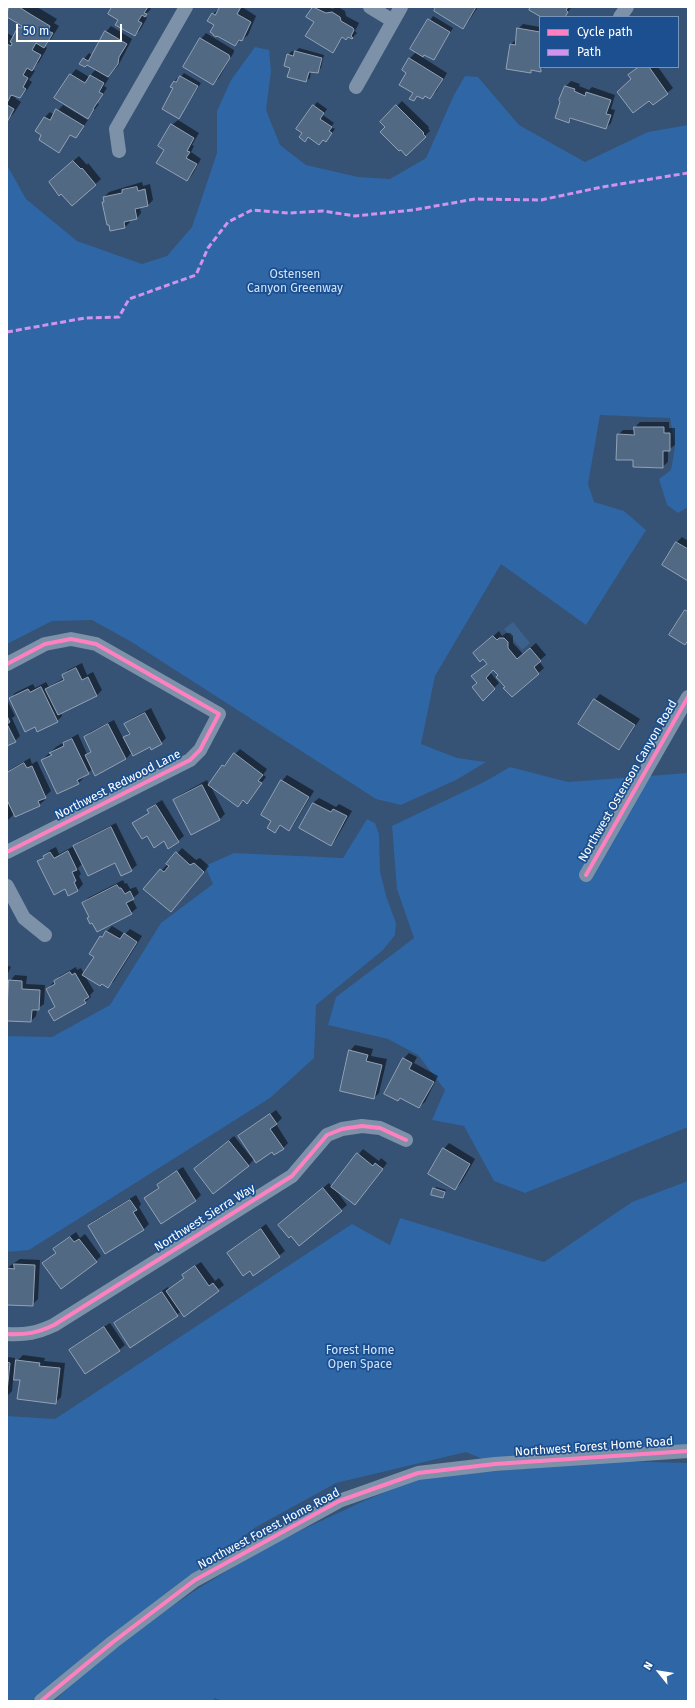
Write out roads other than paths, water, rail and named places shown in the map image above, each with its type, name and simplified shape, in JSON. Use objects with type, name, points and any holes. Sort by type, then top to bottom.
[{"type":"street","points":[[119,151],[116,129],[186,7]]},
{"type":"street","points":[[370,7],[393,21]]},
{"type":"street","points":[[356,88],[401,7]]},
{"type":"street","points":[[621,16],[627,7]]},
{"type":"street","name":"Northwest Redwood Lane","points":[[7,664],[45,644],[71,639],[96,644],[219,714],[200,750],[190,760],[7,852]]},
{"type":"street","name":"Northwest Ostenson Canyon Road","points":[[586,874],[688,697]]},
{"type":"street","points":[[7,886],[24,918],[45,935]]},
{"type":"street","name":"Northwest Sierra Way","points":[[7,1334],[37,1333],[54,1325],[292,1176],[327,1135],[342,1129],[362,1126],[380,1128],[406,1140]]},
{"type":"street","name":"Northwest Forest Home Road","points":[[41,1701],[107,1647],[195,1580],[261,1542],[339,1501],[418,1473],[495,1464],[688,1451]]},
{"type":"park label","name":"Ostensen Canyon Greenway","points":[[295,282]]},
{"type":"park label","name":"Forest Home Open Space","points":[[360,1358]]}]
